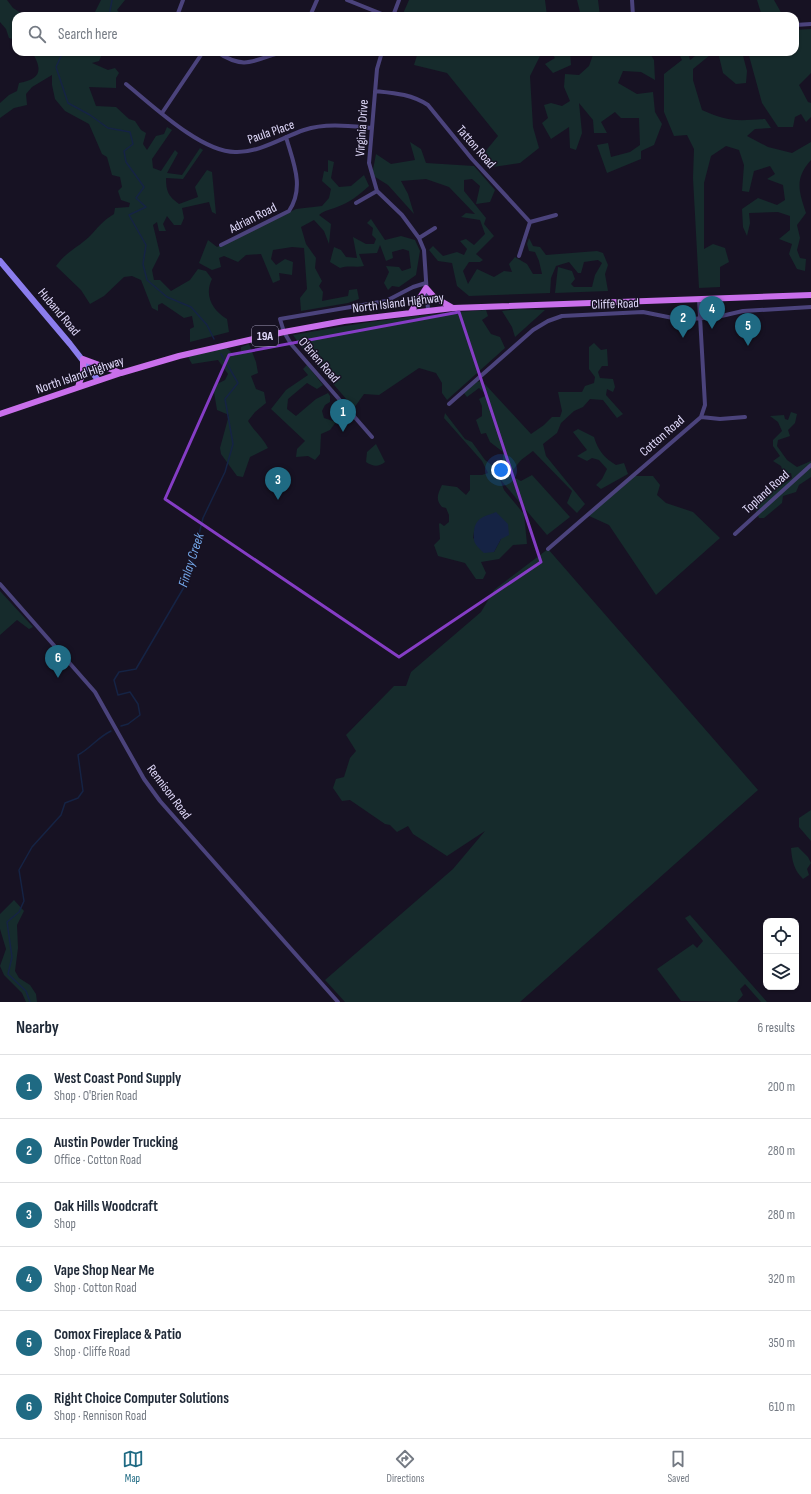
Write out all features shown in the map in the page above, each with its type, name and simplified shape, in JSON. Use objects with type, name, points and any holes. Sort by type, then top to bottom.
[{"type":"main road","points":[[411,312],[426,286],[434,297],[453,308]]},
{"type":"main road","name":"North Island Highway","points":[[0,414],[121,372],[186,354],[284,332],[411,312],[453,308],[811,295]]},
{"type":"main road","points":[[78,387],[83,372],[83,359],[121,372]]},
{"type":"street","points":[[178,12],[183,0]]},
{"type":"street","points":[[312,12],[317,0]]},
{"type":"street","points":[[347,0],[377,12]]},
{"type":"street","points":[[395,12],[398,0]]},
{"type":"street","points":[[632,0],[633,12]]},
{"type":"street","points":[[799,25],[811,24]]},
{"type":"street","points":[[162,113],[200,56]]},
{"type":"street","points":[[225,56],[238,63],[250,62],[269,56]]},
{"type":"street","name":"Virginia Drive","points":[[381,56],[377,68],[368,162],[377,191],[402,215],[419,238],[424,250],[428,310]]},
{"type":"street","name":"Paula Place","points":[[126,84],[177,125],[211,146],[224,151],[250,151],[306,130],[338,125],[371,128]]},
{"type":"street","name":"Tatton Road","points":[[375,91],[407,95],[428,105],[472,159],[530,222]]},
{"type":"street","name":"Adrian Road","points":[[221,245],[289,211],[295,201],[298,191],[298,178],[286,137]]},
{"type":"street","points":[[356,203],[377,191]]},
{"type":"street","points":[[519,256],[530,222],[556,215]]},
{"type":"street","points":[[419,238],[435,228]]},
{"type":"street","name":"Huband Road","points":[[0,261],[83,359],[98,380]]},
{"type":"street","points":[[284,332],[280,320],[386,301],[412,287],[426,286]]},
{"type":"street","name":"Cotton Road","points":[[548,549],[701,417],[705,405],[699,299]]},
{"type":"street","name":"Cliffe Road","points":[[449,404],[533,330],[548,321],[562,316],[643,312],[673,318],[717,318],[743,311],[811,307]]},
{"type":"street","name":"O'Brien Road","points":[[284,332],[291,344],[372,437]]},
{"type":"street","points":[[701,417],[720,419],[745,418]]},
{"type":"street","name":"Topland Road","points":[[735,534],[811,465]]},
{"type":"street","name":"Rennison Road","points":[[0,584],[95,692],[144,779],[160,801],[338,1002]]},
{"type":"highlighted area","points":[[459,312],[541,562],[399,657],[165,499],[229,355]]},
{"type":"green space","points":[[0,0],[7,0],[13,8],[20,12],[12,12],[12,39],[9,38],[6,29],[0,22]]},
{"type":"green space","points":[[101,0],[125,0],[117,10],[119,12],[95,12]]},
{"type":"green space","points":[[409,0],[545,0],[546,12],[404,12]]},
{"type":"green space","points":[[577,0],[598,0],[600,12],[580,12]]},
{"type":"green space","points":[[757,0],[774,0],[781,12],[761,12]]},
{"type":"green space","points":[[811,29],[811,73],[799,85],[808,102],[811,103],[811,117],[806,122],[801,114],[795,117],[793,127],[778,127],[762,103],[749,56],[799,56],[799,30]]},
{"type":"green space","points":[[35,56],[101,56],[99,61],[92,63],[108,70],[115,68],[119,73],[116,78],[116,88],[89,87],[96,106],[116,107],[129,119],[135,121],[141,130],[146,133],[143,144],[147,150],[156,136],[164,134],[167,127],[172,130],[152,159],[153,168],[161,171],[175,150],[178,153],[167,173],[182,175],[200,148],[203,150],[183,179],[166,178],[166,186],[170,196],[179,204],[198,197],[195,187],[207,170],[212,172],[216,214],[212,212],[209,202],[182,208],[184,218],[181,225],[174,225],[167,216],[163,224],[166,231],[159,231],[157,222],[153,225],[160,254],[152,270],[154,280],[160,280],[171,291],[190,280],[198,269],[206,271],[212,279],[209,291],[211,302],[217,311],[227,319],[229,332],[190,342],[190,329],[194,327],[192,316],[184,318],[162,303],[158,305],[158,311],[152,308],[141,280],[132,276],[124,277],[104,296],[90,304],[81,290],[56,266],[72,250],[85,241],[103,222],[114,214],[115,208],[129,207],[130,203],[121,200],[118,191],[122,187],[120,177],[112,175],[107,157],[102,154],[89,124],[65,111],[55,99],[52,85],[52,75],[32,87],[26,94],[27,105],[14,108],[0,118],[0,103],[9,95],[17,91],[19,83],[32,79],[38,73],[39,69]]},
{"type":"green space","points":[[417,56],[540,56],[530,76],[533,127],[539,148],[520,163],[493,167],[484,153],[498,136],[447,73],[414,65]]},
{"type":"green space","points":[[554,56],[570,56],[571,65],[553,73],[545,64],[555,58]]},
{"type":"green space","points":[[593,56],[652,56],[654,60],[655,80],[641,72],[623,71],[618,83],[637,94],[653,92],[655,112],[662,124],[654,145],[641,151],[641,159],[607,173],[597,145],[608,143],[611,157],[630,152],[640,145],[639,118],[621,118],[615,112],[601,122],[607,133],[594,133],[593,120],[579,103],[582,133],[576,150],[570,148],[569,127],[551,139],[542,123],[548,118],[544,105],[551,103],[562,106],[570,101],[564,87],[565,74],[579,75],[589,66]]},
{"type":"green space","points":[[680,56],[689,56],[690,60],[696,56],[709,56],[693,69],[693,80],[702,110],[719,117],[733,120],[765,119],[771,128],[755,129],[747,136],[768,147],[792,153],[811,142],[811,160],[802,173],[800,179],[801,198],[806,213],[797,225],[800,238],[797,250],[800,258],[806,259],[805,271],[797,269],[789,254],[792,244],[779,239],[790,230],[790,216],[778,212],[749,213],[750,223],[747,236],[743,227],[742,209],[758,198],[777,205],[785,200],[783,185],[767,179],[775,174],[770,166],[754,171],[749,192],[742,191],[744,165],[739,150],[726,146],[711,156],[704,183],[704,249],[713,244],[725,248],[729,262],[720,267],[720,287],[699,288],[693,178],[694,149],[687,135],[674,136],[664,112],[664,74],[682,60]]},
{"type":"green space","points":[[719,56],[743,56],[747,71],[746,83],[736,84],[723,73]]},
{"type":"green space","points":[[410,142],[421,149],[426,163],[474,166],[495,190],[490,202],[476,204],[480,186],[472,179],[464,180],[464,191],[486,218],[484,224],[494,236],[476,254],[483,260],[480,262],[469,262],[463,271],[468,284],[477,269],[494,277],[504,271],[512,272],[509,264],[515,257],[527,264],[533,274],[542,274],[535,252],[529,251],[527,244],[529,238],[533,246],[540,247],[546,255],[597,251],[603,253],[608,265],[605,274],[608,291],[555,293],[558,267],[572,271],[575,279],[571,284],[574,287],[592,287],[595,275],[602,263],[598,260],[584,262],[581,273],[578,273],[569,262],[556,266],[551,278],[550,293],[469,296],[457,286],[452,263],[438,261],[429,250],[433,246],[443,256],[457,252],[464,255],[467,249],[460,241],[466,239],[474,245],[485,234],[480,220],[461,217],[466,213],[475,214],[449,187],[426,179],[401,181],[408,194],[414,214],[388,185],[372,175],[376,154],[391,164],[415,160]]},
{"type":"green space","points":[[328,160],[334,162],[331,178],[339,187],[351,186],[364,175],[369,186],[350,201],[319,215],[331,224],[329,244],[324,231],[314,220],[301,227],[306,244],[316,258],[315,268],[322,281],[319,286],[323,292],[322,301],[348,296],[349,290],[357,289],[359,299],[348,303],[301,311],[300,298],[307,289],[304,248],[292,247],[273,250],[271,259],[276,265],[285,259],[293,262],[292,275],[279,273],[280,280],[273,283],[261,254],[246,255],[238,262],[224,256],[219,258],[221,267],[212,270],[199,263],[208,240],[217,247],[296,209],[322,206],[329,198],[331,189],[322,181],[324,171],[328,172]]},
{"type":"green space","points":[[371,219],[385,240],[401,236],[415,240],[420,251],[416,275],[399,287],[392,286],[388,290],[384,283],[389,272],[386,266],[399,267],[402,271],[411,268],[409,251],[403,249],[392,252],[393,258],[386,261],[380,245],[377,253],[359,254],[364,266],[340,268],[330,262],[334,247],[341,250],[346,257],[357,258],[353,237],[366,244],[374,244],[376,239],[372,235],[373,228],[367,223]]},
{"type":"green space","points":[[519,309],[545,310],[515,337],[512,327],[502,311]]},
{"type":"green space","points":[[486,310],[488,316],[482,320],[491,334],[500,337],[505,348],[447,400],[442,393],[442,383],[436,373],[419,368],[379,395],[364,394],[354,408],[303,349],[293,335],[390,320]]},
{"type":"green space","points":[[594,343],[601,350],[607,349],[608,366],[602,366],[598,372],[600,378],[613,379],[615,387],[613,392],[607,389],[606,395],[623,414],[617,418],[603,400],[590,399],[583,407],[574,411],[561,423],[557,433],[543,444],[546,456],[585,504],[577,513],[567,503],[572,491],[533,451],[521,460],[509,475],[521,481],[532,475],[570,517],[547,535],[500,479],[504,490],[524,514],[527,544],[513,545],[499,559],[481,562],[486,573],[483,579],[476,579],[465,563],[438,556],[434,545],[440,539],[439,524],[440,523],[444,526],[449,522],[449,515],[446,508],[442,507],[438,501],[438,494],[442,485],[457,487],[466,495],[470,490],[470,475],[482,475],[488,473],[482,461],[444,418],[445,413],[465,439],[472,442],[485,460],[493,466],[503,460],[503,452],[490,442],[486,433],[481,434],[476,420],[482,416],[482,406],[479,399],[487,395],[479,388],[467,397],[463,392],[475,382],[482,381],[531,434],[552,417],[560,417],[562,411],[558,392],[582,392],[585,386],[594,383],[595,377],[589,369],[589,347]],"holes":[[[474,532],[501,539],[494,552],[473,538]]]},
{"type":"green space","points":[[249,344],[256,362],[258,373],[251,376],[256,389],[264,392],[266,403],[255,412],[248,421],[268,448],[250,457],[243,477],[237,476],[221,454],[220,448],[229,415],[217,410],[213,386],[225,380],[228,374],[218,360],[192,364],[188,357],[226,347],[235,356],[241,352],[241,347]]},
{"type":"green space","points":[[307,365],[323,385],[317,389],[307,383],[288,399],[287,409],[296,416],[316,399],[328,393],[330,396],[330,402],[325,405],[322,411],[324,418],[336,422],[330,430],[321,434],[320,454],[315,460],[308,456],[296,457],[297,449],[305,441],[271,409],[286,390],[308,375],[303,369]]},
{"type":"green space","points":[[791,412],[797,414],[795,423],[788,430],[790,436],[778,440],[777,446],[787,460],[797,467],[811,461],[811,477],[799,485],[796,492],[783,496],[782,503],[764,518],[759,518],[755,508],[774,490],[792,478],[791,473],[784,475],[781,466],[773,461],[780,456],[773,446],[773,440],[782,431],[778,422],[770,416],[784,415],[785,419],[788,420]]},
{"type":"green space","points":[[578,429],[594,437],[597,446],[602,453],[616,465],[624,463],[628,474],[601,489],[596,485],[602,479],[607,469],[599,460],[592,458],[587,461],[577,456],[587,450],[573,432]]},
{"type":"green space","points":[[376,444],[385,462],[376,466],[366,462],[367,452]]},
{"type":"green space","points":[[632,476],[653,476],[660,485],[657,495],[666,503],[693,512],[720,538],[656,595],[609,525],[587,515]]},
{"type":"green space","points":[[548,549],[758,790],[520,1002],[345,1002],[325,980],[453,869],[485,831],[447,856],[413,834],[408,826],[397,832],[390,825],[385,824],[350,800],[342,801],[333,788],[336,779],[344,777],[350,758],[356,751],[346,735],[394,686],[406,686],[411,672],[481,612],[494,590]]},
{"type":"green space","points":[[0,591],[33,627],[29,629],[17,620],[0,635]]},
{"type":"green space","points":[[811,810],[811,841],[799,827],[799,818]]},
{"type":"green space","points":[[798,847],[808,857],[811,863],[807,869],[809,875],[803,879],[794,865],[792,857],[791,848]]},
{"type":"green space","points":[[14,900],[24,911],[17,925],[18,948],[15,971],[19,978],[30,985],[36,994],[37,1002],[26,1002],[22,993],[4,975],[0,966],[6,949],[0,929],[0,914]]},
{"type":"green space","points":[[690,915],[767,1002],[761,1002],[745,984],[740,989],[743,995],[737,1002],[681,1001],[657,969],[693,944],[697,948],[703,941],[685,918]]},
{"type":"water","points":[[496,512],[508,524],[509,535],[501,539],[494,552],[484,553],[474,541],[475,526],[481,518]]},
{"type":"waterway","name":"Finlay Creek","points":[[110,12],[112,0]]},
{"type":"waterway","name":"Finlay Creek","points":[[61,56],[56,67],[68,103],[90,115],[108,128],[130,132],[133,144],[124,151],[126,162],[144,187],[136,198],[146,207],[129,215],[146,245],[143,264],[147,280],[167,297],[191,307],[207,325],[214,339]]},
{"type":"waterway","name":"Finlay Creek","points":[[121,726],[128,724],[140,715],[138,704],[130,692],[118,695],[114,680],[119,672],[136,669],[187,582],[203,518],[225,472],[233,444],[225,399],[238,383],[221,354]]},
{"type":"waterway","name":"Finlay Creek","points":[[30,1002],[26,991],[8,974],[12,957],[7,922],[19,912],[24,901],[19,870],[32,847],[61,815],[65,803],[78,798],[83,791],[78,755],[102,736],[111,731]]},
{"type":"place","name":"Vape Shop Near Me","points":[[712,329]]},
{"type":"place","name":"Austin Powder Trucking","points":[[683,338]]},
{"type":"place","name":"Comox Fireplace & Patio","points":[[748,346]]},
{"type":"place","name":"West Coast Pond Supply","points":[[343,432]]},
{"type":"place","name":"Oak Hills Woodcraft","points":[[278,500]]},
{"type":"place","name":"Right Choice Computer Solutions","points":[[58,678]]}]
